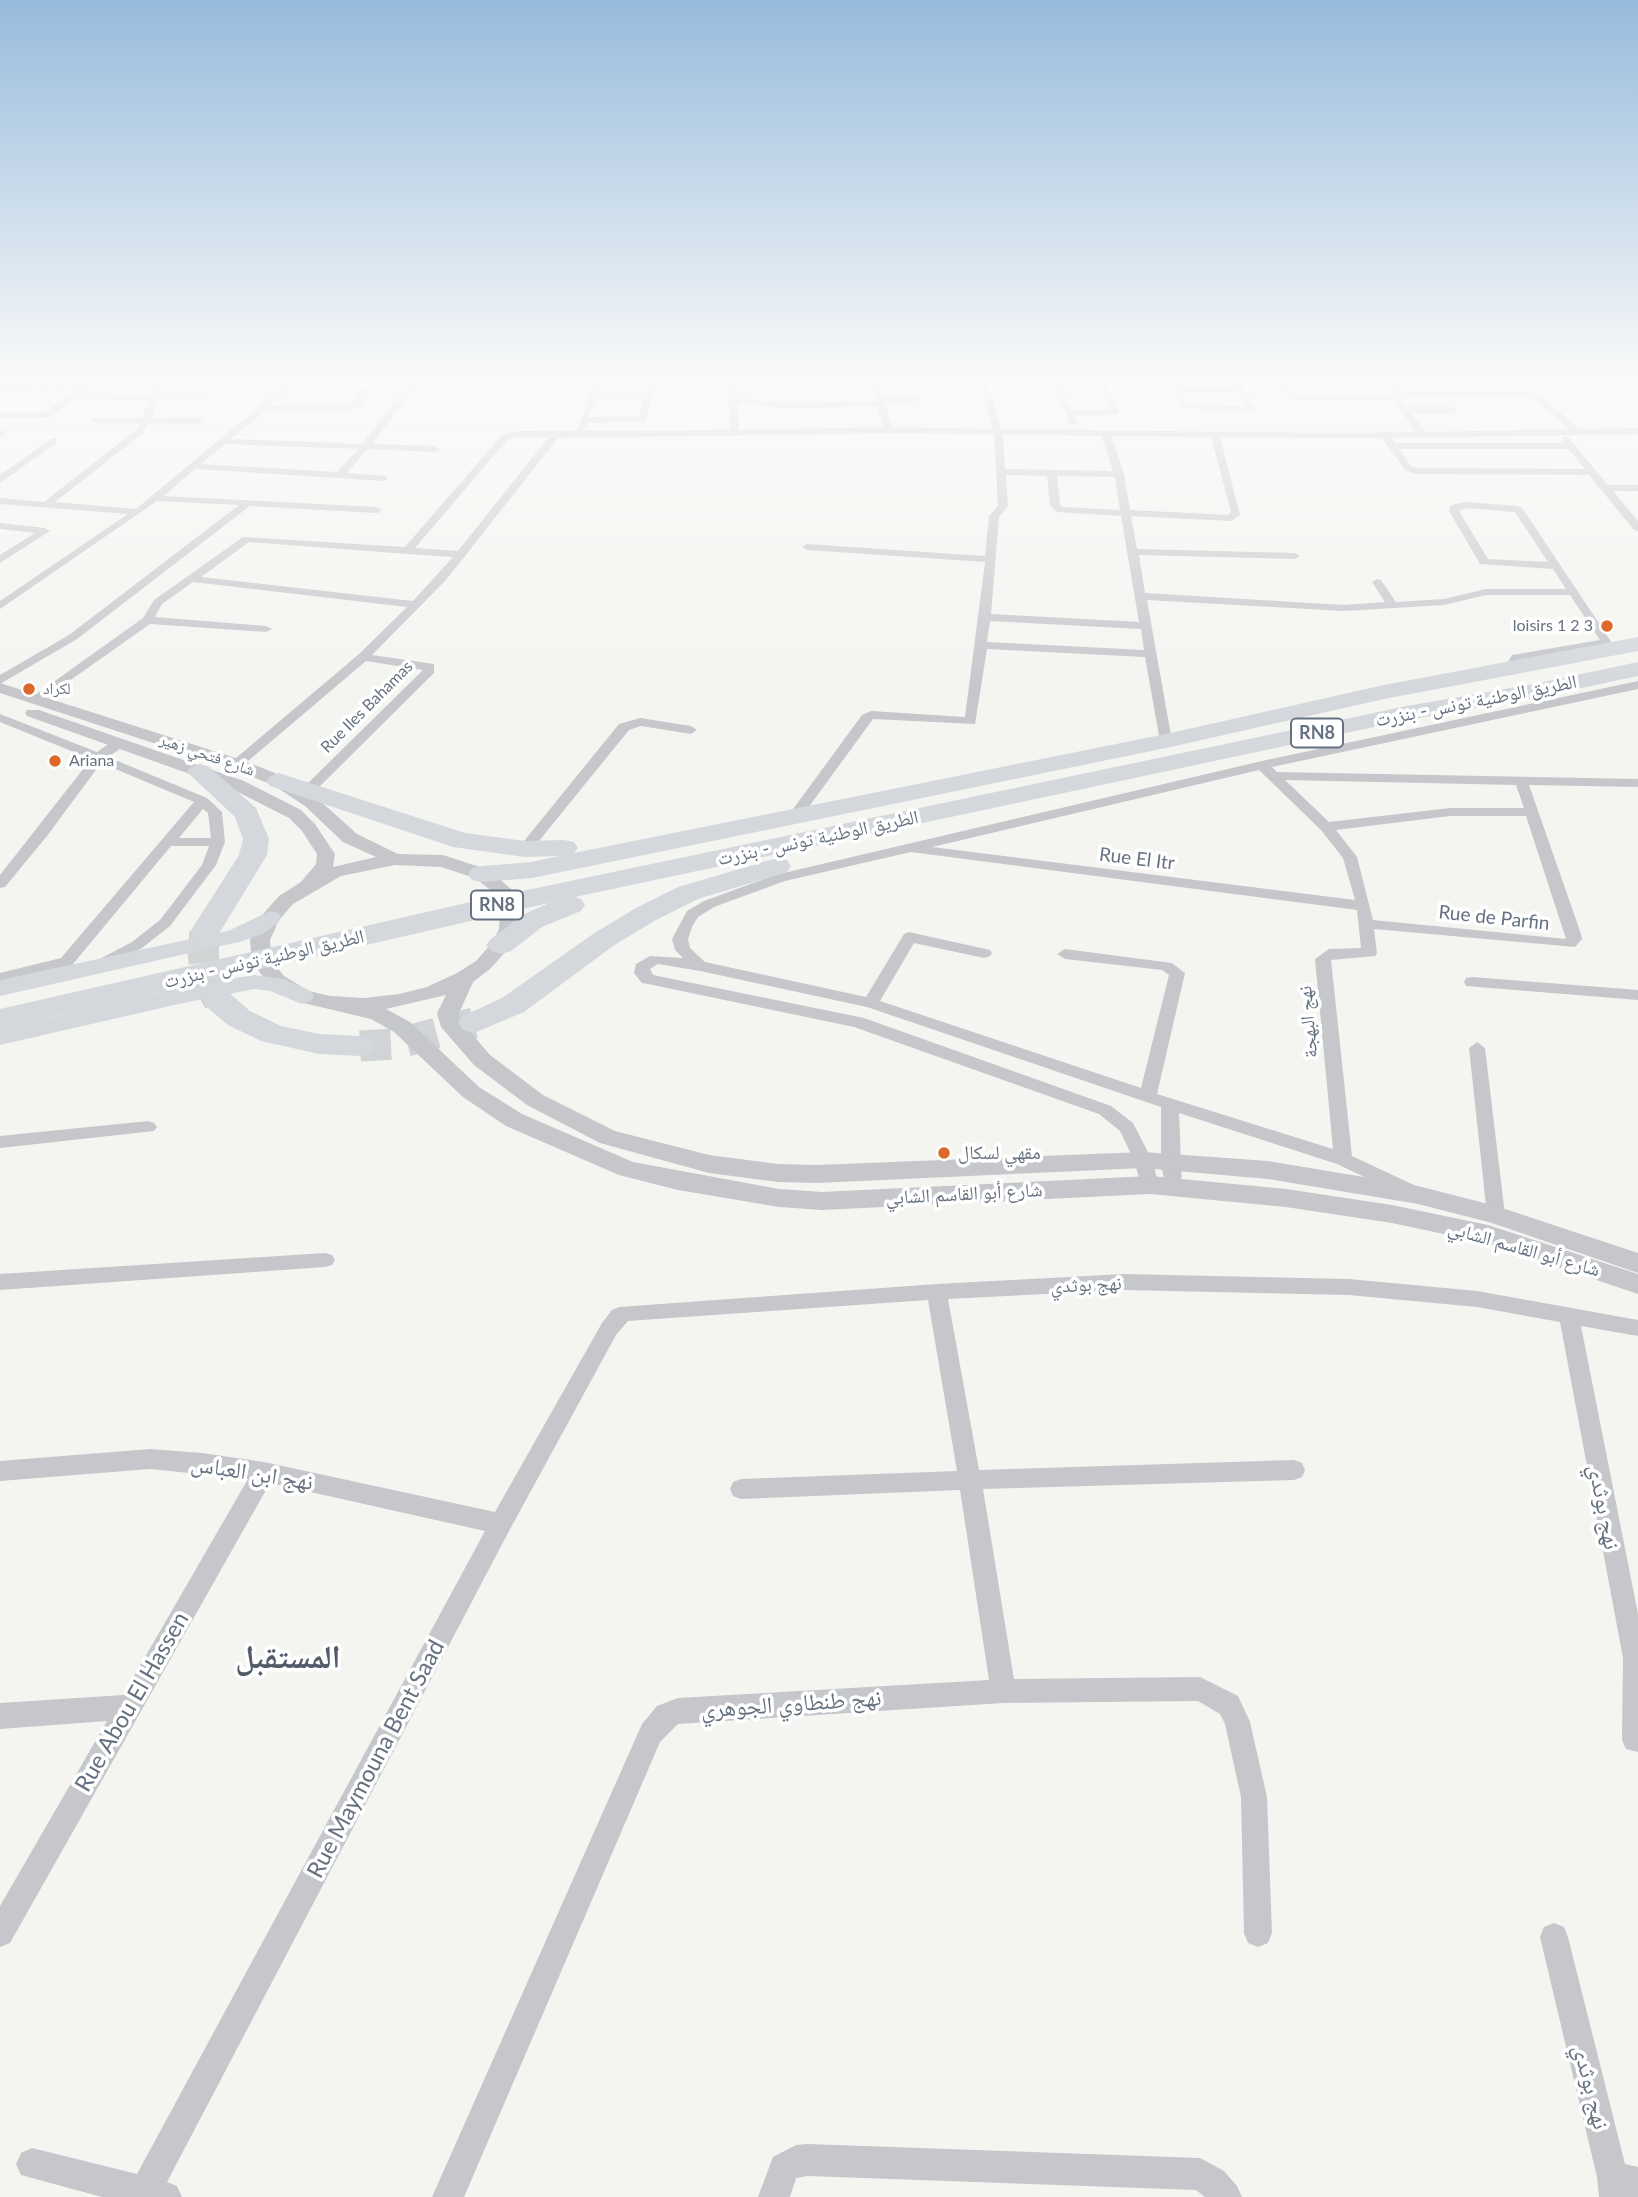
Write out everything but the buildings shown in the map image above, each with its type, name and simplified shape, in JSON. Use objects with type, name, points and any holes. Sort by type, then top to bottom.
[{"type":"highway","points":[[482,874],[532,870],[1166,741],[1384,692],[1638,644]]},
{"type":"highway","name":"الطريق الوطنية تونس - بنزرت","points":[[0,1019],[990,794],[1638,653]]},
{"type":"highway","name":"الطريق الوطنية تونس - بنزرت","points":[[0,1003],[480,893],[1408,713],[1534,691],[1638,668]]},
{"type":"highway","name":"RN8","points":[[501,945],[532,921],[560,909],[1401,725],[1534,691]]},
{"type":"highway","points":[[200,772],[247,814],[256,839],[253,855],[205,932]]},
{"type":"highway","points":[[279,781],[432,833],[463,841],[525,849],[631,844],[757,824]]},
{"type":"highway","name":"RN8","points":[[474,1023],[513,1005],[603,940],[688,893],[786,863],[803,854]]},
{"type":"highway","points":[[219,1001],[239,1018],[272,1034],[319,1044],[360,1046]]},
{"type":"main road","points":[[0,988],[235,936],[256,928],[270,918]]},
{"type":"main road","points":[[0,1037],[183,995],[254,982],[274,984],[302,996]]},
{"type":"street","points":[[47,504],[75,483]]},
{"type":"street","points":[[0,606],[75,557],[138,512],[173,483]]},
{"type":"street","points":[[407,551],[466,483]]},
{"type":"street","points":[[236,764],[363,657],[416,605],[517,483]]},
{"type":"street","points":[[795,816],[866,718],[872,715],[971,721],[985,617],[994,515],[1003,509],[1003,483]]},
{"type":"street","points":[[1053,483],[1057,509],[1220,518],[1236,516],[1227,483]]},
{"type":"street","points":[[1121,483],[1166,741]]},
{"type":"street","points":[[1602,483],[1638,528]]},
{"type":"street","points":[[1606,488],[1638,488]]},
{"type":"street","points":[[155,498],[377,510]]},
{"type":"street","points":[[0,501],[138,512]]},
{"type":"street","points":[[0,680],[73,636],[248,503]]},
{"type":"street","points":[[1515,667],[1516,658],[1606,643],[1574,592],[1517,508],[1466,505],[1455,508],[1454,511],[1484,562],[1556,566]]},
{"type":"street","points":[[0,526],[45,529],[0,560]]},
{"type":"street","points":[[37,698],[148,620],[158,602],[250,538],[460,554]]},
{"type":"street","points":[[807,547],[989,559]]},
{"type":"street","points":[[0,548],[17,550]]},
{"type":"street","points":[[1134,552],[1294,556]]},
{"type":"street","points":[[194,579],[416,605]]},
{"type":"street","points":[[1377,582],[1392,606]]},
{"type":"street","points":[[1141,596],[1336,608],[1444,602],[1486,592],[1574,592]]},
{"type":"street","points":[[985,617],[1146,625]]},
{"type":"street","points":[[148,620],[266,629]]},
{"type":"street","points":[[980,645],[1151,654]]},
{"type":"street","name":"Rue Iles Bahamas","points":[[308,790],[428,673],[430,667],[363,657]]},
{"type":"street","points":[[700,966],[683,950],[680,939],[692,914],[709,904],[780,878],[905,848],[1268,771],[1638,685]]},
{"type":"street","name":"شارع فتحي زهير","points":[[0,688],[236,764],[279,781],[312,802],[350,838],[395,859]]},
{"type":"street","points":[[1,715],[202,801],[215,812],[218,842],[209,865],[188,896],[165,923],[137,945],[91,968]]},
{"type":"street","name":"شارع فتحي زهير","points":[[1,715],[118,743],[260,795],[295,814],[309,828],[326,854],[325,865],[309,885]]},
{"type":"street","points":[[525,849],[624,727],[640,722],[691,730]]},
{"type":"street","points":[[0,884],[98,758],[118,743]]},
{"type":"street","points":[[1268,771],[1638,783]]},
{"type":"street","points":[[1268,771],[1326,827],[1350,857],[1367,924]]},
{"type":"street","name":"Rue de Parfin","points":[[1367,924],[1570,944],[1574,939],[1573,934],[1521,780]]},
{"type":"street","points":[[0,978],[60,965],[67,961],[202,801]]},
{"type":"street","points":[[1326,827],[1450,811],[1532,812]]},
{"type":"street","points":[[165,842],[218,842]]},
{"type":"street","name":"Rue El Itr","points":[[905,848],[1364,906]]},
{"type":"street","points":[[395,859],[443,861],[482,874],[501,889],[510,908],[509,929],[501,945],[482,965],[464,978],[434,992],[399,1001],[364,1005],[330,1003],[302,996],[277,981],[262,962],[260,940],[270,918],[286,900],[309,885],[345,869],[395,859]]},
{"type":"street","name":"نهج البهجة","points":[[1343,1159],[1323,958],[1329,954],[1369,953],[1367,924]]},
{"type":"street","points":[[870,1003],[909,937],[984,953]]},
{"type":"street","points":[[1065,954],[1166,966],[1177,973],[1148,1097]]},
{"type":"street","points":[[1162,1186],[1143,1160],[1127,1127],[1119,1118],[1105,1110],[858,1022],[648,979],[642,973],[642,967],[656,959],[870,1003],[1170,1105],[1343,1159],[1418,1195]]},
{"type":"street","name":"شارع أبو القاسم الشابي","points":[[464,978],[448,1013],[449,1022],[473,1052],[535,1100],[570,1120],[608,1137],[664,1153],[743,1169],[817,1174],[1143,1160],[1268,1170],[1418,1195],[1496,1215],[1638,1263]]},
{"type":"street","points":[[1472,982],[1638,995]]},
{"type":"street","name":"شارع أبو القاسم الشابي","points":[[330,1003],[378,1014],[402,1027],[471,1091],[513,1120],[627,1169],[678,1181],[779,1198],[822,1201],[1162,1186],[1286,1198],[1488,1234],[1638,1284]]},
{"type":"street","points":[[1477,1048],[1496,1215]]},
{"type":"street","points":[[1162,1186],[1170,1162],[1170,1105]]},
{"type":"street","points":[[0,1142],[148,1127]]},
{"type":"street","points":[[0,1282],[325,1260]]},
{"type":"street","name":"نهج بوثدي","points":[[609,1329],[619,1316],[626,1313],[1124,1282],[1349,1287],[1477,1299],[1638,1328]]},
{"type":"street","points":[[937,1293],[1003,1691],[1200,1689],[1229,1706],[1237,1722],[1254,1797],[1258,1933]]},
{"type":"street","name":"نهج بوثدي","points":[[1569,1315],[1608,1527],[1637,1658],[1634,1740]]},
{"type":"street","name":"Rue Maymouna Bent Saad","points":[[156,2194],[501,1524],[609,1329]]},
{"type":"street","name":"نهج ابن العباس","points":[[0,1471],[150,1459],[202,1463],[264,1472],[501,1524]]},
{"type":"street","points":[[741,1489],[1294,1470]]},
{"type":"street","name":"Rue Abou El Hassen","points":[[0,1933],[264,1472]]},
{"type":"street","name":"نهج طنطاوي الجوهري","points":[[448,2197],[652,1733],[666,1714],[678,1711],[1003,1691]]},
{"type":"street","points":[[0,1716],[130,1707]]},
{"type":"street","name":"نهج بوثدي","points":[[1554,1937],[1622,2186]]},
{"type":"street","points":[[774,2197],[784,2168],[796,2161],[808,2160],[1200,2174],[1213,2182],[1226,2197]]},
{"type":"street","points":[[32,2164],[156,2194]]},
{"type":"tunnel","points":[[205,932],[203,953],[206,978],[219,1001]]},
{"type":"tunnel","points":[[360,1046],[396,1044],[474,1023]]},
{"type":"place","name":"loisirs 1 2 3","points":[[1607,626]]},
{"type":"place","name":"لكراد","points":[[29,689]]},
{"type":"place","name":"Ariana","points":[[55,761]]},
{"type":"place","name":"مقهي لسكال","points":[[944,1153]]},
{"type":"district","name":"المستقبل","points":[[288,1658]]}]
